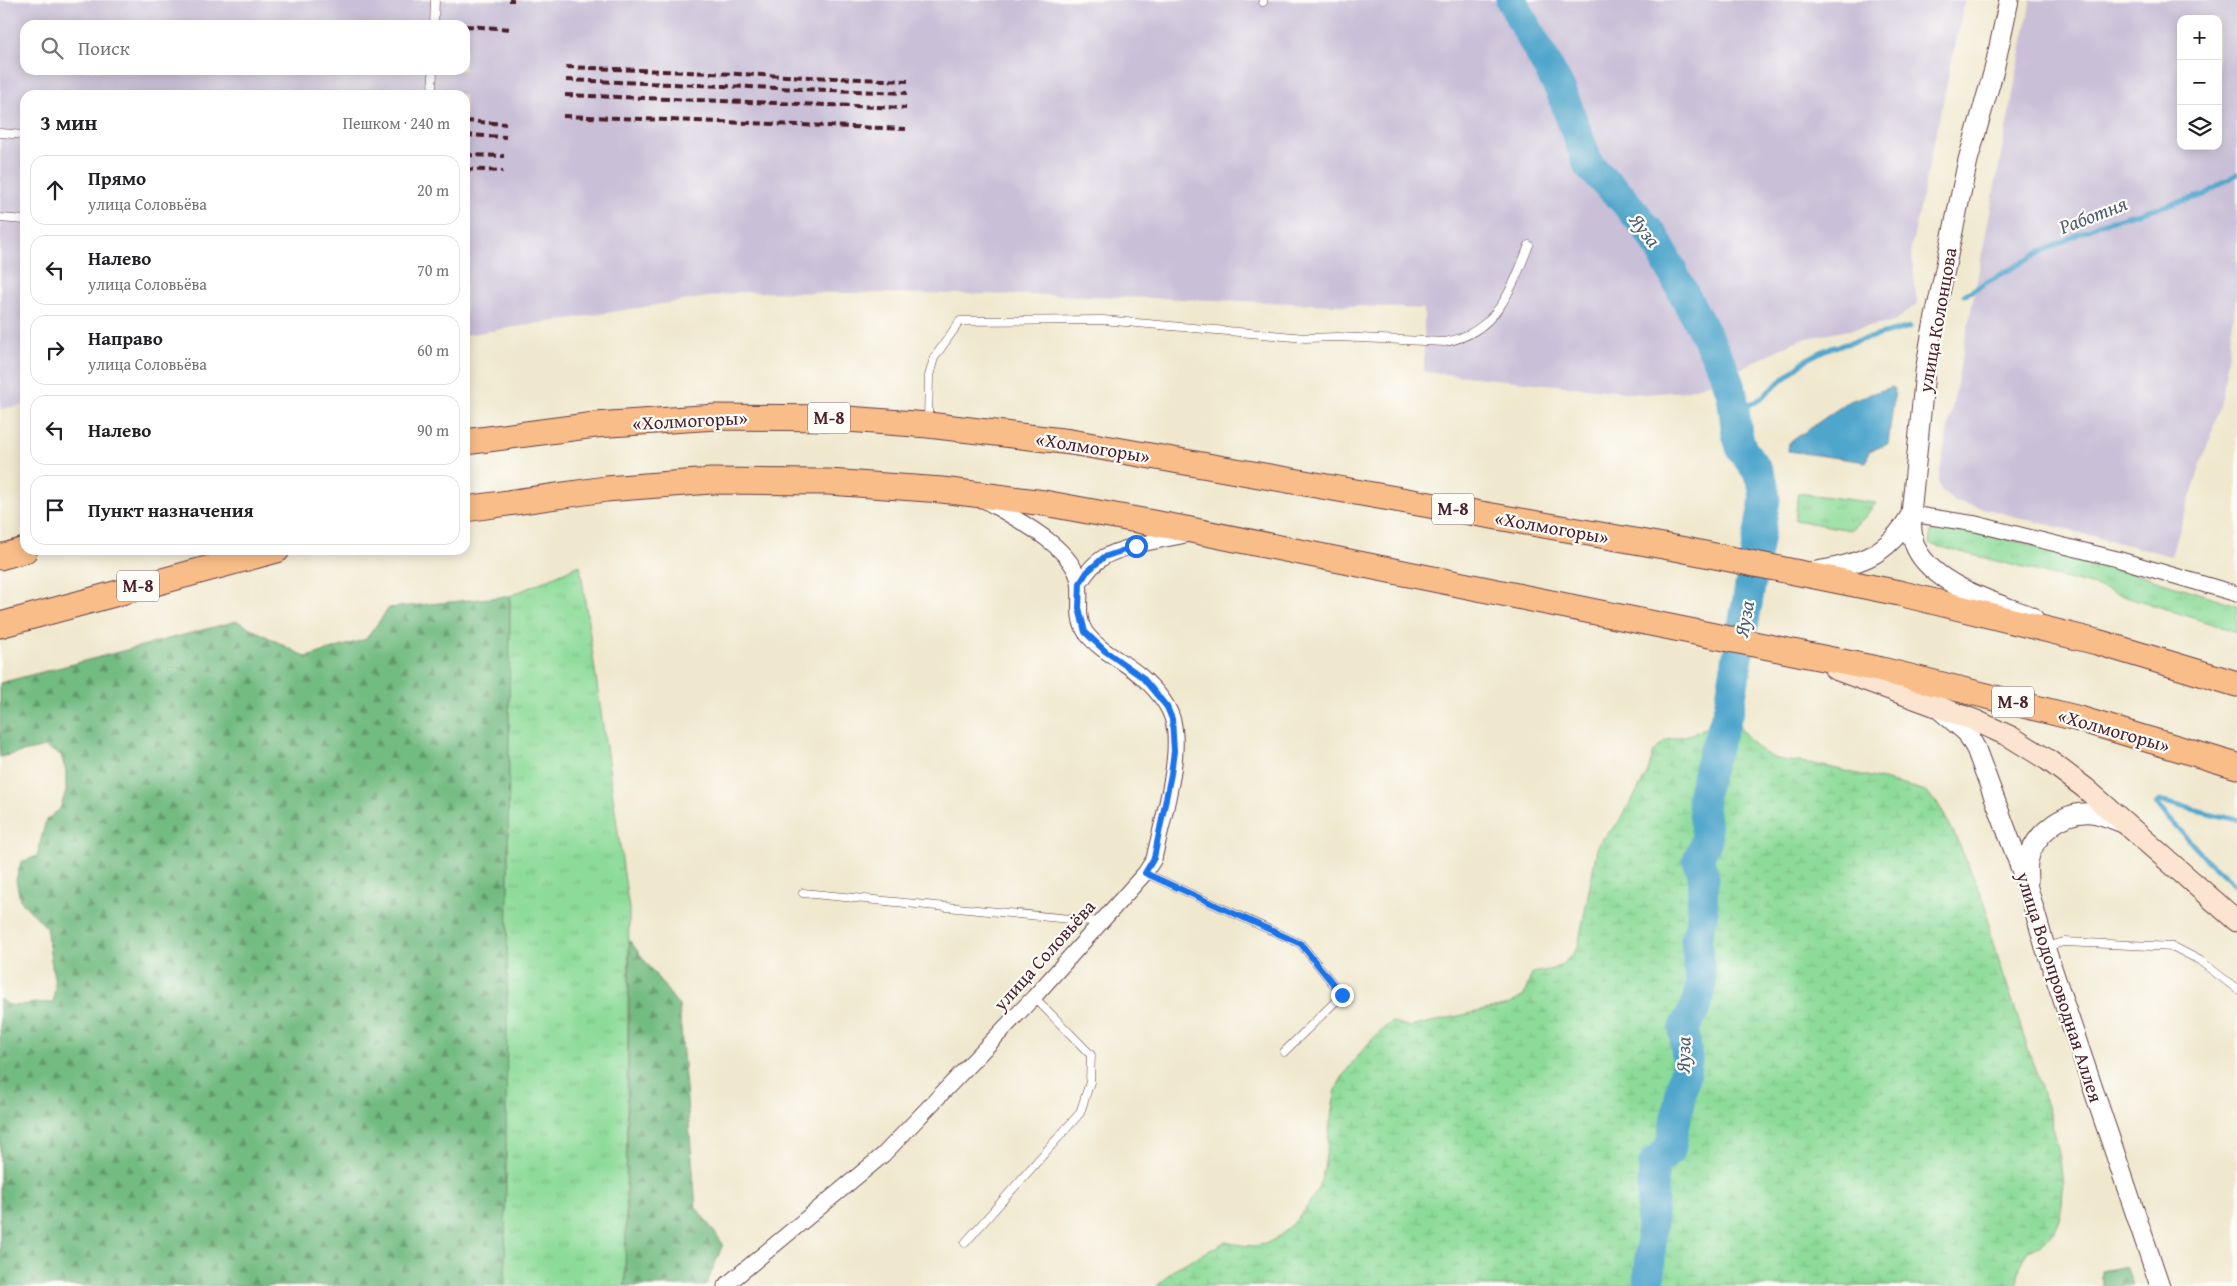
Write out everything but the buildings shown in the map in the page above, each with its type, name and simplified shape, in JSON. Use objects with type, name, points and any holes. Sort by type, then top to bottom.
[{"type":"highway","name":"«Холмогоры»","points":[[470,441],[595,425],[716,417],[834,418],[928,424],[1071,442],[1716,556],[1801,573]]},
{"type":"highway","name":"М-8","points":[[470,508],[606,489],[712,481],[829,482],[974,494],[1044,503],[1198,532],[1785,651]]},
{"type":"highway","points":[[0,557],[20,551]]},
{"type":"highway","name":"М-8","points":[[0,625],[259,555]]},
{"type":"highway","name":"М-8","points":[[1801,573],[1899,593],[2097,642],[2237,684]]},
{"type":"highway","name":"«Холмогоры»","points":[[1785,651],[1882,670],[2076,718],[2237,766]]},
{"type":"main road","points":[[1785,651],[1934,704],[2011,737],[2048,760],[2085,788],[2237,921]]},
{"type":"street","name":"улица Колонцова","points":[[1801,573],[1853,564],[1879,552],[1903,530],[1911,514],[1925,372],[1931,336],[1968,160],[1994,70],[2009,0]]},
{"type":"street","points":[[974,494],[1050,542],[1066,558],[1076,572],[1080,583]]},
{"type":"street","points":[[2097,642],[1974,593],[1944,578],[1932,569],[1916,548],[1912,536],[1911,514],[1976,524],[2117,559],[2237,594]]},
{"type":"street","points":[[1080,583],[1087,572],[1104,557],[1136,546],[1198,532]]},
{"type":"street","name":"улица Соловьёва","points":[[725,1286],[883,1155],[1034,997],[1145,873],[1154,858],[1174,751],[1172,719],[1167,707],[1142,677],[1105,651],[1085,632],[1079,608],[1080,583]]},
{"type":"street","name":"улица Водопроводная Аллея","points":[[1934,704],[1967,733],[1976,749],[2028,888],[2045,947],[2160,1286]]},
{"type":"street","points":[[2028,888],[2028,862],[2035,845],[2045,831],[2058,821],[2091,813],[2125,824]]},
{"type":"lane","points":[[434,20],[435,0]]},
{"type":"lane","points":[[432,75],[432,90]]},
{"type":"lane","points":[[0,133],[20,135]]},
{"type":"lane","points":[[0,218],[20,220]]},
{"type":"lane","points":[[928,424],[929,376],[934,358],[960,321],[1103,320],[1305,338],[1338,337],[1445,342],[1460,339],[1471,334],[1493,315],[1513,287],[1529,245]]},
{"type":"lane","points":[[1145,873],[1301,944],[1342,995],[1284,1052]]},
{"type":"lane","points":[[803,893],[1101,922]]},
{"type":"lane","points":[[2045,947],[2064,942],[2174,947],[2199,960],[2237,989]]},
{"type":"lane","points":[[965,1243],[1080,1113],[1090,1082],[1091,1055],[1034,997]]},
{"type":"shaded area","points":[[0,0],[1965,0],[1911,249],[1917,304],[1895,321],[1798,340],[1714,382],[1686,391],[1644,394],[1424,372],[1424,309],[1057,295],[740,292],[470,334],[470,90],[20,90],[20,406],[0,409]]},
{"type":"shaded area","points":[[2031,0],[2237,0],[2237,291],[2222,400],[2171,556],[1955,501],[1941,490],[1938,481]]},
{"type":"green space","points":[[1798,493],[1876,503],[1864,518],[1850,530],[1795,520]]},
{"type":"green space","points":[[1944,525],[1969,529],[2114,567],[2237,605],[2237,632],[2095,586],[1929,544],[1931,531]]},
{"type":"green space","points":[[580,565],[629,909],[625,1286],[505,1286],[510,596]]},
{"type":"green space","points":[[510,596],[505,1286],[0,1286],[0,999],[13,1005],[53,1003],[55,985],[46,927],[20,900],[16,880],[21,862],[37,856],[46,820],[60,809],[66,791],[66,772],[61,755],[45,747],[0,757],[0,683],[237,621],[306,657],[366,639],[389,608]]},
{"type":"green space","points":[[1729,708],[1750,741],[1773,758],[1814,764],[1916,788],[1925,792],[1938,804],[1954,833],[1987,908],[1990,934],[2044,1097],[2060,1160],[2063,1190],[2060,1217],[2049,1238],[2028,1251],[2021,1262],[2016,1286],[1157,1286],[1174,1269],[1225,1242],[1251,1246],[1262,1245],[1275,1239],[1308,1206],[1322,1177],[1334,1101],[1339,1083],[1360,1053],[1385,1027],[1392,1022],[1409,1027],[1508,1005],[1524,996],[1532,973],[1554,968],[1567,960],[1578,947],[1598,844],[1618,823],[1629,805],[1647,774],[1654,752],[1665,741],[1699,732]]},
{"type":"green space","points":[[630,941],[679,1006],[696,1207],[723,1244],[706,1286],[625,1286]]},
{"type":"green space","points":[[2126,1266],[2133,1286],[2102,1286],[2102,1271]]},
{"type":"water","points":[[1892,387],[1895,389],[1888,444],[1869,451],[1866,462],[1788,451],[1789,443],[1849,401]]},
{"type":"waterway","name":"Яуза","points":[[1511,0],[1561,91],[1589,166],[1621,197],[1654,237],[1723,368],[1732,394],[1737,434],[1742,450],[1757,470],[1763,484],[1765,499],[1729,708],[1702,797],[1707,839],[1698,860],[1703,873],[1702,919],[1696,939],[1701,983],[1699,998],[1693,1013],[1684,1027],[1687,1060],[1670,1150],[1654,1164],[1649,1286]]},
{"type":"waterway","name":"Работня","points":[[1964,295],[2043,251],[2102,223],[2204,195],[2237,174]]},
{"type":"waterway","name":"Работня","points":[[1734,411],[1756,402],[1807,359],[1827,349],[1910,327]]},
{"type":"waterway","points":[[2237,820],[2159,801],[2156,804],[2206,859],[2237,887]]},
{"type":"railway","points":[[509,0],[514,0]]},
{"type":"railway","points":[[470,26],[512,29]]},
{"type":"railway","points":[[566,67],[908,81]]},
{"type":"railway","points":[[566,80],[907,93]]},
{"type":"railway","points":[[565,95],[906,108]]},
{"type":"railway","points":[[563,116],[906,129]]},
{"type":"railway","points":[[470,121],[506,124]]},
{"type":"railway","points":[[470,135],[506,137]]},
{"type":"railway","points":[[470,155],[504,156]]},
{"type":"railway","points":[[470,169],[503,171]]},
{"type":"route","points":[[1136,546],[1104,557],[1087,572],[1080,583],[1079,608],[1085,632],[1105,651],[1142,677],[1167,707],[1172,719],[1174,751],[1171,774],[1154,858],[1145,873],[1301,944],[1342,995]]}]
